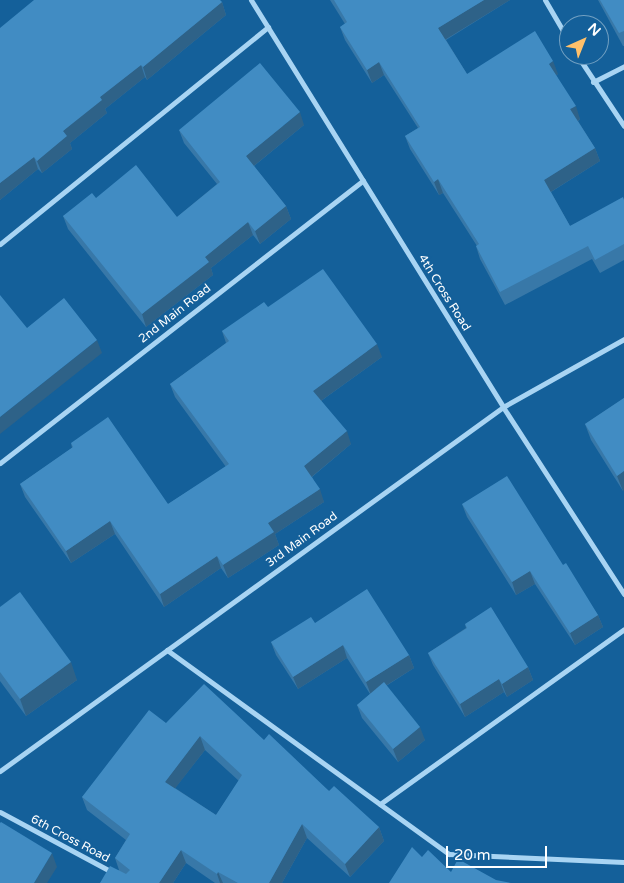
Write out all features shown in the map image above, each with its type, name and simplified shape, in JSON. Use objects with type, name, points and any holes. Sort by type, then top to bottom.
[{"type":"street","name":"4th Cross Road","points":[[251,0],[503,407],[624,594]]},
{"type":"street","points":[[545,0],[559,24]]},
{"type":"street","points":[[0,244],[268,27]]},
{"type":"street","points":[[583,65],[624,126]]},
{"type":"street","points":[[593,82],[624,66]]},
{"type":"street","name":"2nd Main Road","points":[[0,463],[362,180]]},
{"type":"street","name":"3rd Main Road","points":[[0,771],[503,407],[624,339]]},
{"type":"street","points":[[380,804],[624,629]]},
{"type":"street","points":[[167,650],[449,854],[624,862]]},
{"type":"street","name":"6th Cross Road","points":[[0,812],[123,878]]},
{"type":"building","points":[[34,0],[220,0],[222,2],[143,67],[141,65],[100,97],[102,100],[63,131],[67,136],[37,161],[34,157],[0,183],[0,28]]},
{"type":"building","points":[[334,0],[484,0],[438,28],[467,74],[535,31],[553,61],[549,64],[576,106],[570,109],[595,148],[544,180],[570,226],[623,197],[624,244],[595,260],[588,246],[500,292],[476,246],[479,244],[438,179],[434,182],[405,136],[420,127],[379,62],[367,70],[340,27],[347,22]]},
{"type":"building","points":[[600,0],[624,0],[624,31],[619,33]]},
{"type":"building","points":[[260,63],[300,112],[246,156],[286,206],[255,231],[248,222],[205,257],[209,262],[142,314],[63,216],[92,193],[96,198],[136,165],[177,217],[220,182],[179,130]]},
{"type":"building","points":[[323,269],[377,344],[313,391],[347,431],[304,466],[320,489],[268,523],[274,532],[223,565],[217,556],[160,594],[110,521],[66,551],[20,484],[73,447],[71,443],[108,417],[168,504],[229,464],[170,384],[229,341],[222,331],[264,302],[268,307]]},
{"type":"building","points":[[0,295],[27,328],[64,298],[97,340],[0,417]]},
{"type":"building","points":[[624,398],[624,471],[617,476],[585,424]]},
{"type":"building","points":[[507,476],[563,565],[566,563],[598,615],[570,633],[530,571],[512,582],[462,504]]},
{"type":"building","points":[[367,589],[409,655],[366,682],[343,645],[293,677],[271,642],[311,617],[315,623]]},
{"type":"building","points":[[20,592],[71,662],[20,699],[0,672],[0,607]]},
{"type":"building","points":[[491,607],[528,667],[502,684],[499,679],[460,704],[428,653],[467,628],[465,624]]},
{"type":"building","points":[[384,682],[420,727],[393,749],[357,705]]},
{"type":"building","points":[[204,684],[264,740],[269,734],[329,791],[334,786],[379,827],[345,864],[302,824],[269,883],[238,883],[218,872],[217,874],[181,850],[159,883],[100,883],[110,866],[126,874],[130,870],[115,858],[130,834],[82,797],[149,710],[166,723]],"holes":[[[200,736],[242,775],[216,815],[165,782]]]},
{"type":"building","points":[[1,822],[52,853],[34,883],[0,883]]},
{"type":"building","points":[[412,847],[422,857],[428,850],[451,872],[458,859],[496,880],[511,883],[389,883]]}]
